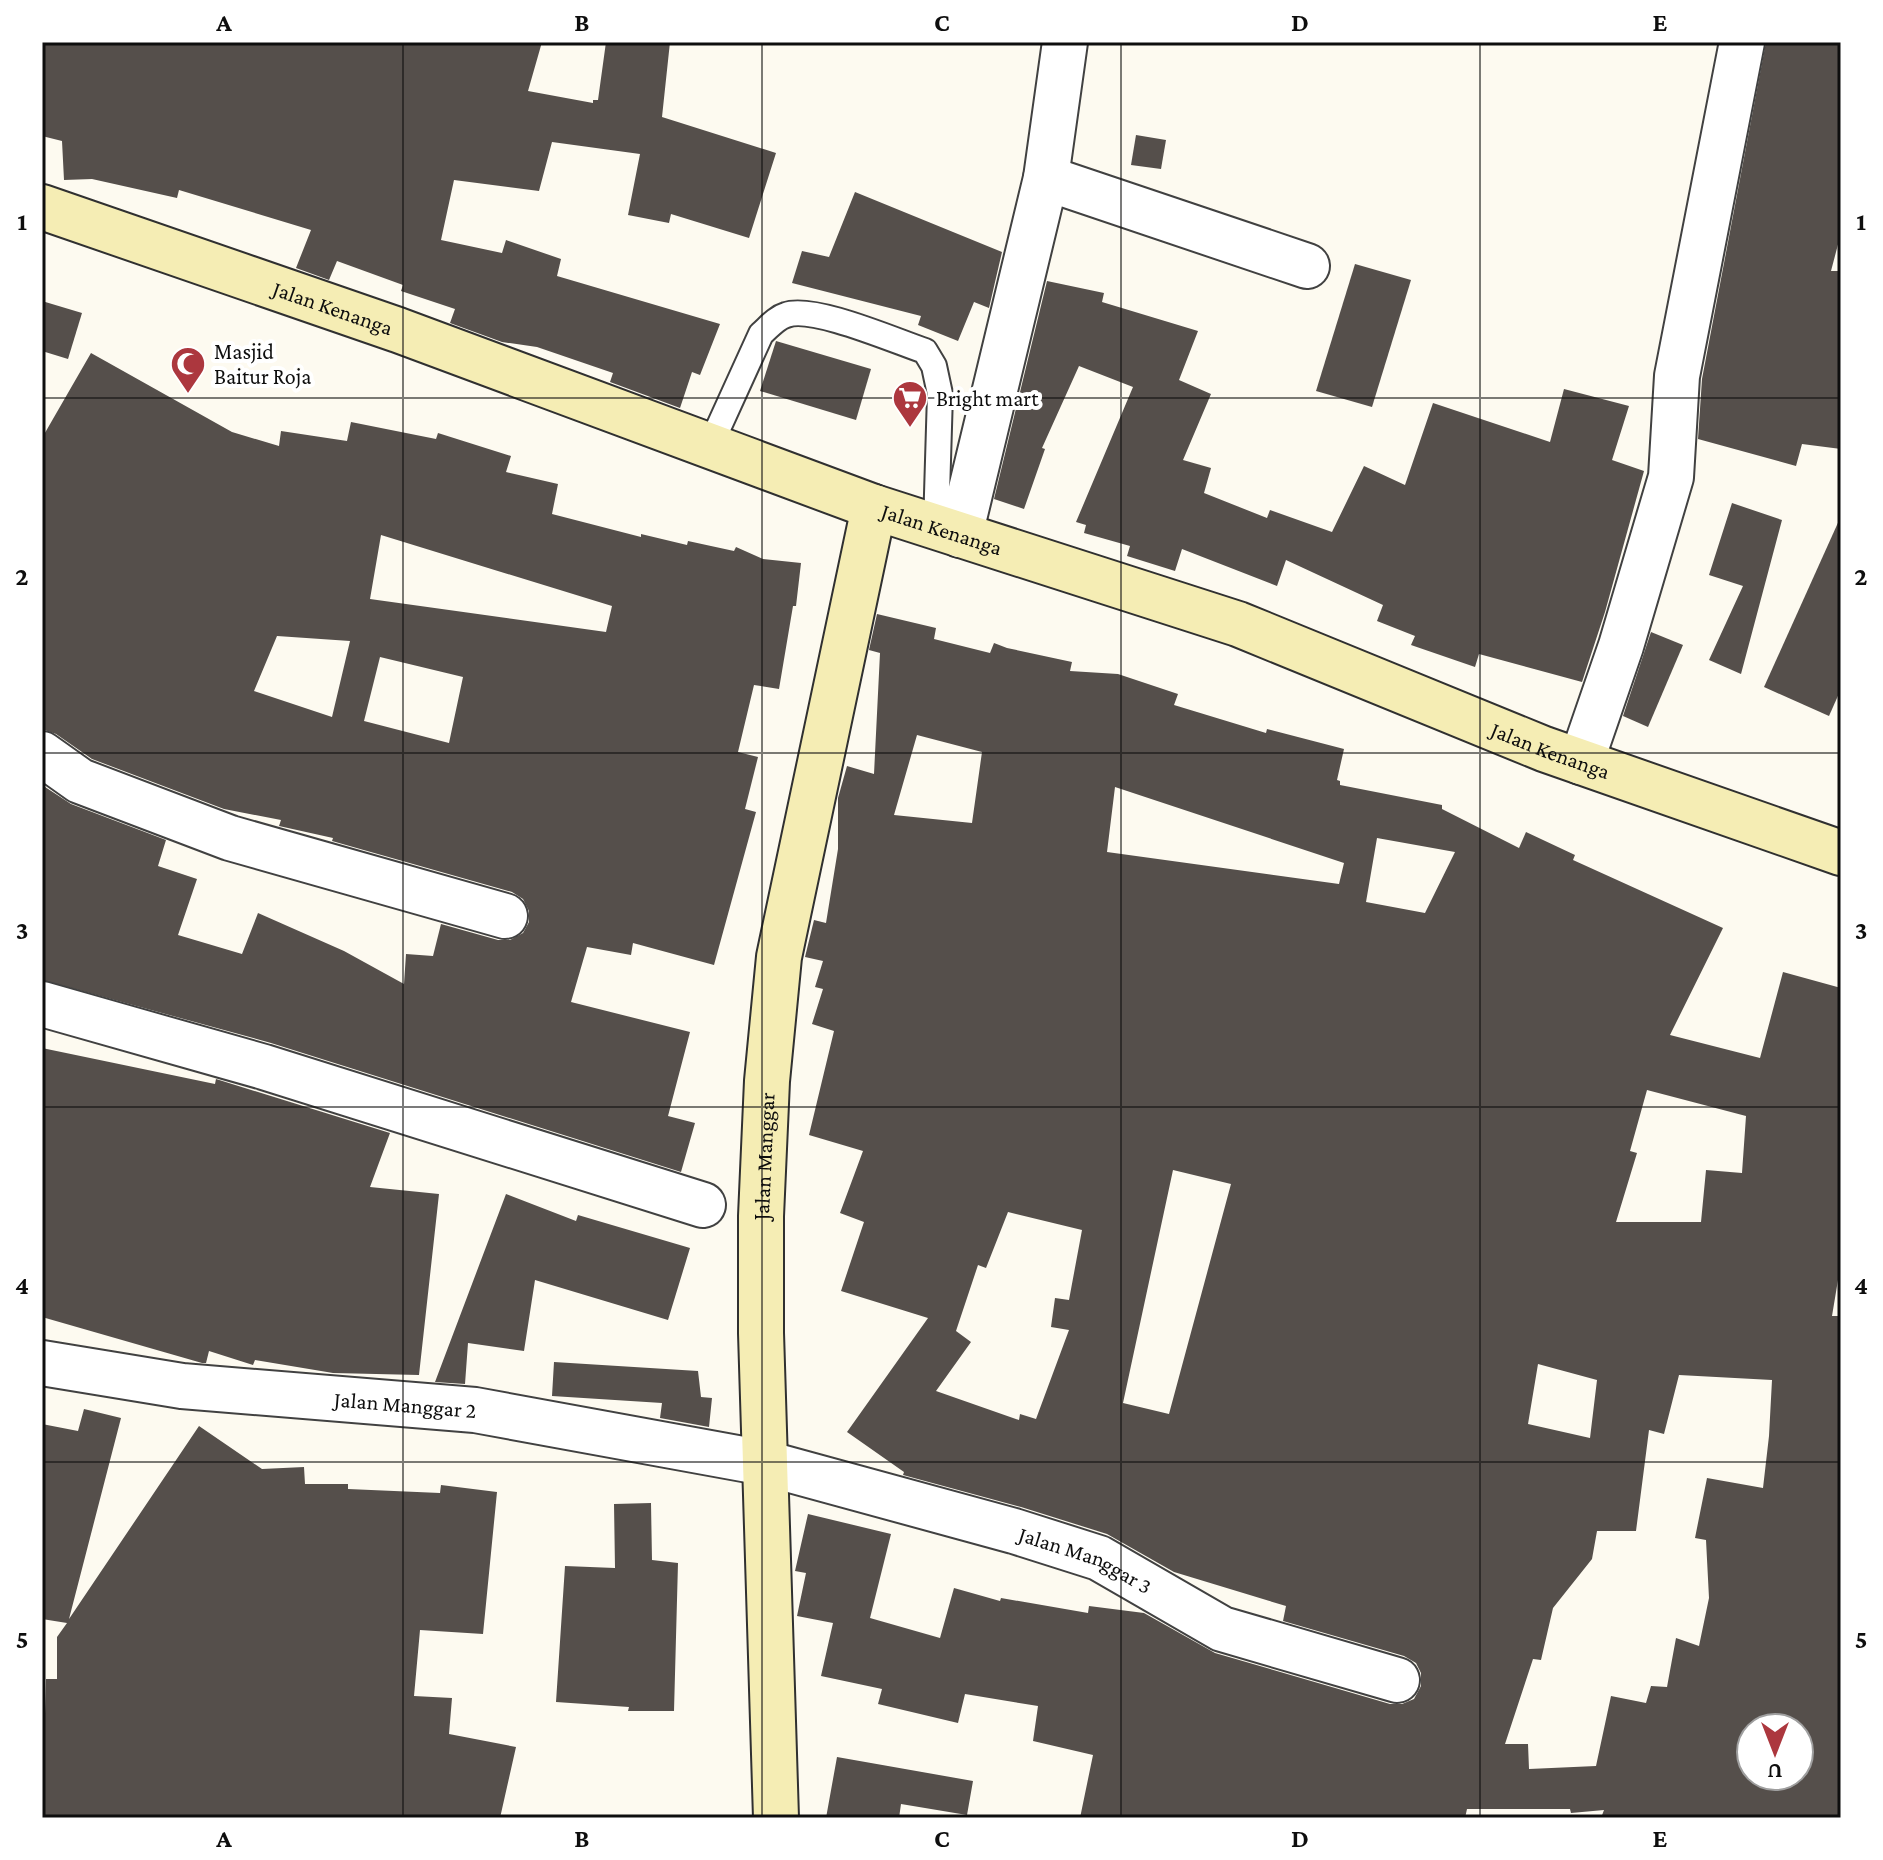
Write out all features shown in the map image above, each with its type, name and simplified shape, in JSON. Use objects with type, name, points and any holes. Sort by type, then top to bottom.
[{"type":"main road","name":"Jalan Kenanga","points":[[42,207],[398,330],[874,507],[1238,624],[1581,762],[1841,853]]},
{"type":"main road","name":"Jalan Manggar","points":[[776,1818],[761,1216],[767,1081],[779,957],[874,507]]},
{"type":"street","points":[[948,531],[1046,178],[1065,42]]},
{"type":"street","points":[[1581,762],[1621,646],[1671,477],[1677,376],[1742,42]]},
{"type":"street","points":[[1046,178],[1307,266]]},
{"type":"street","points":[[42,754],[80,781],[230,838],[505,916]]},
{"type":"street","points":[[42,1004],[264,1067],[703,1205]]},
{"type":"street","name":"Jalan Manggar 2","points":[[42,1363],[182,1386],[475,1410],[765,1463]]},
{"type":"street","name":"Jalan Manggar 3","points":[[765,1463],[1014,1531],[1099,1558],[1222,1629],[1397,1680]]},
{"type":"lane","points":[[710,446],[761,334],[787,314],[812,313],[925,351],[934,366],[940,394],[948,531]]},
{"type":"building","points":[[42,42],[542,42],[528,91],[593,103],[593,100],[598,100],[606,42],[670,42],[662,117],[776,153],[749,238],[671,214],[669,223],[628,215],[640,154],[552,142],[539,191],[454,180],[441,240],[502,253],[506,240],[561,259],[557,276],[720,324],[700,375],[692,372],[680,408],[610,382],[613,373],[537,347],[502,342],[450,323],[455,309],[401,291],[403,285],[337,261],[329,280],[296,268],[311,230],[179,190],[177,198],[92,179],[64,180],[62,141],[42,136]]},
{"type":"building","points":[[1766,42],[1841,42],[1841,233],[1831,271],[1841,271],[1841,449],[1802,444],[1796,466],[1698,439],[1702,379]]},
{"type":"building","points":[[1136,135],[1166,140],[1161,169],[1131,165]]},
{"type":"building","points":[[855,192],[1002,252],[989,308],[974,302],[958,341],[918,325],[921,316],[792,283],[802,251],[829,257]]},
{"type":"building","points":[[1355,264],[1411,280],[1372,407],[1316,391]]},
{"type":"building","points":[[1047,281],[1104,293],[1102,302],[1198,331],[1179,380],[1211,394],[1183,460],[1211,468],[1204,493],[1267,518],[1270,510],[1332,532],[1364,466],[1405,485],[1433,403],[1550,442],[1564,389],[1629,406],[1612,460],[1644,471],[1582,682],[1479,654],[1475,667],[1411,645],[1415,636],[1377,621],[1383,605],[1286,560],[1277,586],[1182,549],[1175,571],[1127,556],[1130,546],[1084,533],[1086,525],[1076,522],[1133,387],[1079,366],[1042,448],[1045,449],[1024,509],[994,499]]},
{"type":"building","points":[[42,301],[82,313],[68,359],[42,351]]},
{"type":"building","points":[[776,341],[871,369],[856,420],[760,391]]},
{"type":"building","points":[[91,353],[232,432],[279,446],[281,431],[347,441],[351,422],[436,439],[438,433],[511,456],[506,472],[558,484],[552,514],[641,537],[641,534],[687,545],[688,541],[734,551],[736,547],[763,559],[801,563],[796,606],[793,606],[779,689],[754,685],[738,752],[758,757],[745,809],[756,812],[714,965],[633,943],[631,955],[587,947],[571,1002],[690,1032],[668,1116],[695,1123],[681,1172],[271,1043],[42,980],[42,785],[71,804],[166,840],[158,866],[197,879],[178,935],[242,954],[258,913],[344,951],[404,984],[406,954],[433,956],[441,924],[498,940],[510,940],[523,933],[529,922],[529,911],[523,899],[512,892],[332,841],[333,838],[279,826],[281,820],[224,809],[92,759],[56,734],[42,729],[42,438]],"holes":[[[381,535],[612,606],[606,632],[370,599]],[[277,636],[350,641],[332,717],[254,691]],[[380,657],[463,677],[449,743],[364,721]]]},
{"type":"building","points":[[1732,503],[1782,520],[1741,674],[1709,660],[1743,586],[1709,575]]},
{"type":"building","points":[[1841,516],[1841,689],[1829,716],[1764,687]]},
{"type":"building","points":[[877,614],[936,628],[934,639],[990,653],[994,643],[1072,662],[1070,671],[1118,674],[1178,694],[1174,705],[1266,733],[1267,729],[1344,749],[1337,780],[1340,785],[1442,805],[1442,809],[1519,848],[1526,832],[1575,855],[1573,860],[1723,928],[1670,1035],[1760,1058],[1783,972],[1841,988],[1841,1262],[1832,1316],[1841,1316],[1841,1818],[1601,1818],[1604,1810],[1571,1813],[1570,1809],[1467,1809],[1465,1818],[1080,1818],[1093,1755],[1033,1741],[1038,1706],[965,1694],[958,1723],[878,1704],[882,1689],[821,1676],[833,1623],[797,1616],[806,1573],[795,1571],[808,1514],[891,1534],[870,1618],[940,1638],[954,1588],[1000,1601],[1001,1598],[1088,1613],[1089,1606],[1144,1613],[1215,1653],[1390,1704],[1402,1704],[1414,1699],[1421,1686],[1421,1673],[1416,1663],[1404,1656],[1283,1621],[1286,1606],[1174,1572],[1107,1534],[903,1475],[904,1472],[847,1432],[928,1318],[841,1291],[864,1222],[840,1213],[863,1151],[809,1135],[834,1031],[812,1024],[823,989],[815,987],[823,961],[805,957],[814,920],[826,923],[838,849],[838,798],[847,766],[874,774],[880,653],[869,650]],"holes":[[[917,735],[982,752],[972,823],[894,815]],[[1115,787],[1344,863],[1339,884],[1107,852]],[[1377,838],[1455,852],[1425,913],[1366,902]],[[1647,1090],[1746,1116],[1742,1173],[1706,1170],[1701,1222],[1616,1222],[1637,1153],[1630,1151]],[[1173,1170],[1231,1184],[1169,1414],[1123,1403]],[[1008,1212],[1082,1230],[1069,1300],[1055,1298],[1051,1327],[1069,1330],[1036,1419],[1020,1414],[1019,1420],[936,1391],[971,1342],[956,1331],[978,1265],[986,1268]],[[1538,1364],[1597,1380],[1590,1438],[1528,1424]],[[1679,1375],[1772,1380],[1763,1488],[1707,1478],[1695,1538],[1706,1540],[1709,1598],[1699,1646],[1676,1638],[1667,1687],[1651,1686],[1646,1703],[1611,1696],[1596,1766],[1529,1769],[1528,1744],[1505,1744],[1533,1659],[1541,1660],[1553,1608],[1592,1559],[1597,1531],[1636,1531],[1649,1430],[1664,1434]]]},
{"type":"building","points":[[1651,632],[1683,645],[1648,727],[1623,716]]},
{"type":"building","points":[[42,1048],[215,1084],[216,1079],[390,1133],[370,1187],[439,1194],[419,1375],[333,1373],[255,1360],[253,1365],[209,1351],[206,1363],[202,1363],[42,1317]]},
{"type":"building","points":[[506,1194],[576,1221],[578,1215],[690,1248],[668,1320],[535,1280],[524,1351],[468,1343],[465,1384],[435,1382]]},
{"type":"building","points":[[554,1362],[698,1371],[701,1397],[712,1398],[709,1427],[660,1418],[662,1403],[552,1396]]},
{"type":"building","points":[[84,1409],[121,1418],[69,1619],[199,1426],[262,1469],[304,1467],[305,1484],[348,1484],[348,1489],[440,1493],[441,1485],[497,1492],[483,1634],[420,1630],[414,1696],[452,1698],[449,1734],[516,1747],[500,1818],[42,1818],[46,1679],[57,1679],[57,1637],[67,1623],[42,1619],[42,1424],[78,1431]]},
{"type":"building","points":[[651,1503],[652,1560],[678,1563],[674,1711],[628,1711],[629,1707],[556,1702],[565,1566],[615,1568],[614,1504]]},
{"type":"building","points":[[837,1757],[973,1781],[967,1815],[901,1804],[899,1818],[826,1818]]},
{"type":"place","name":"Masjid Baitur Roja","points":[[188,395]]},
{"type":"place","name":"Bright mart","points":[[910,429]]}]
